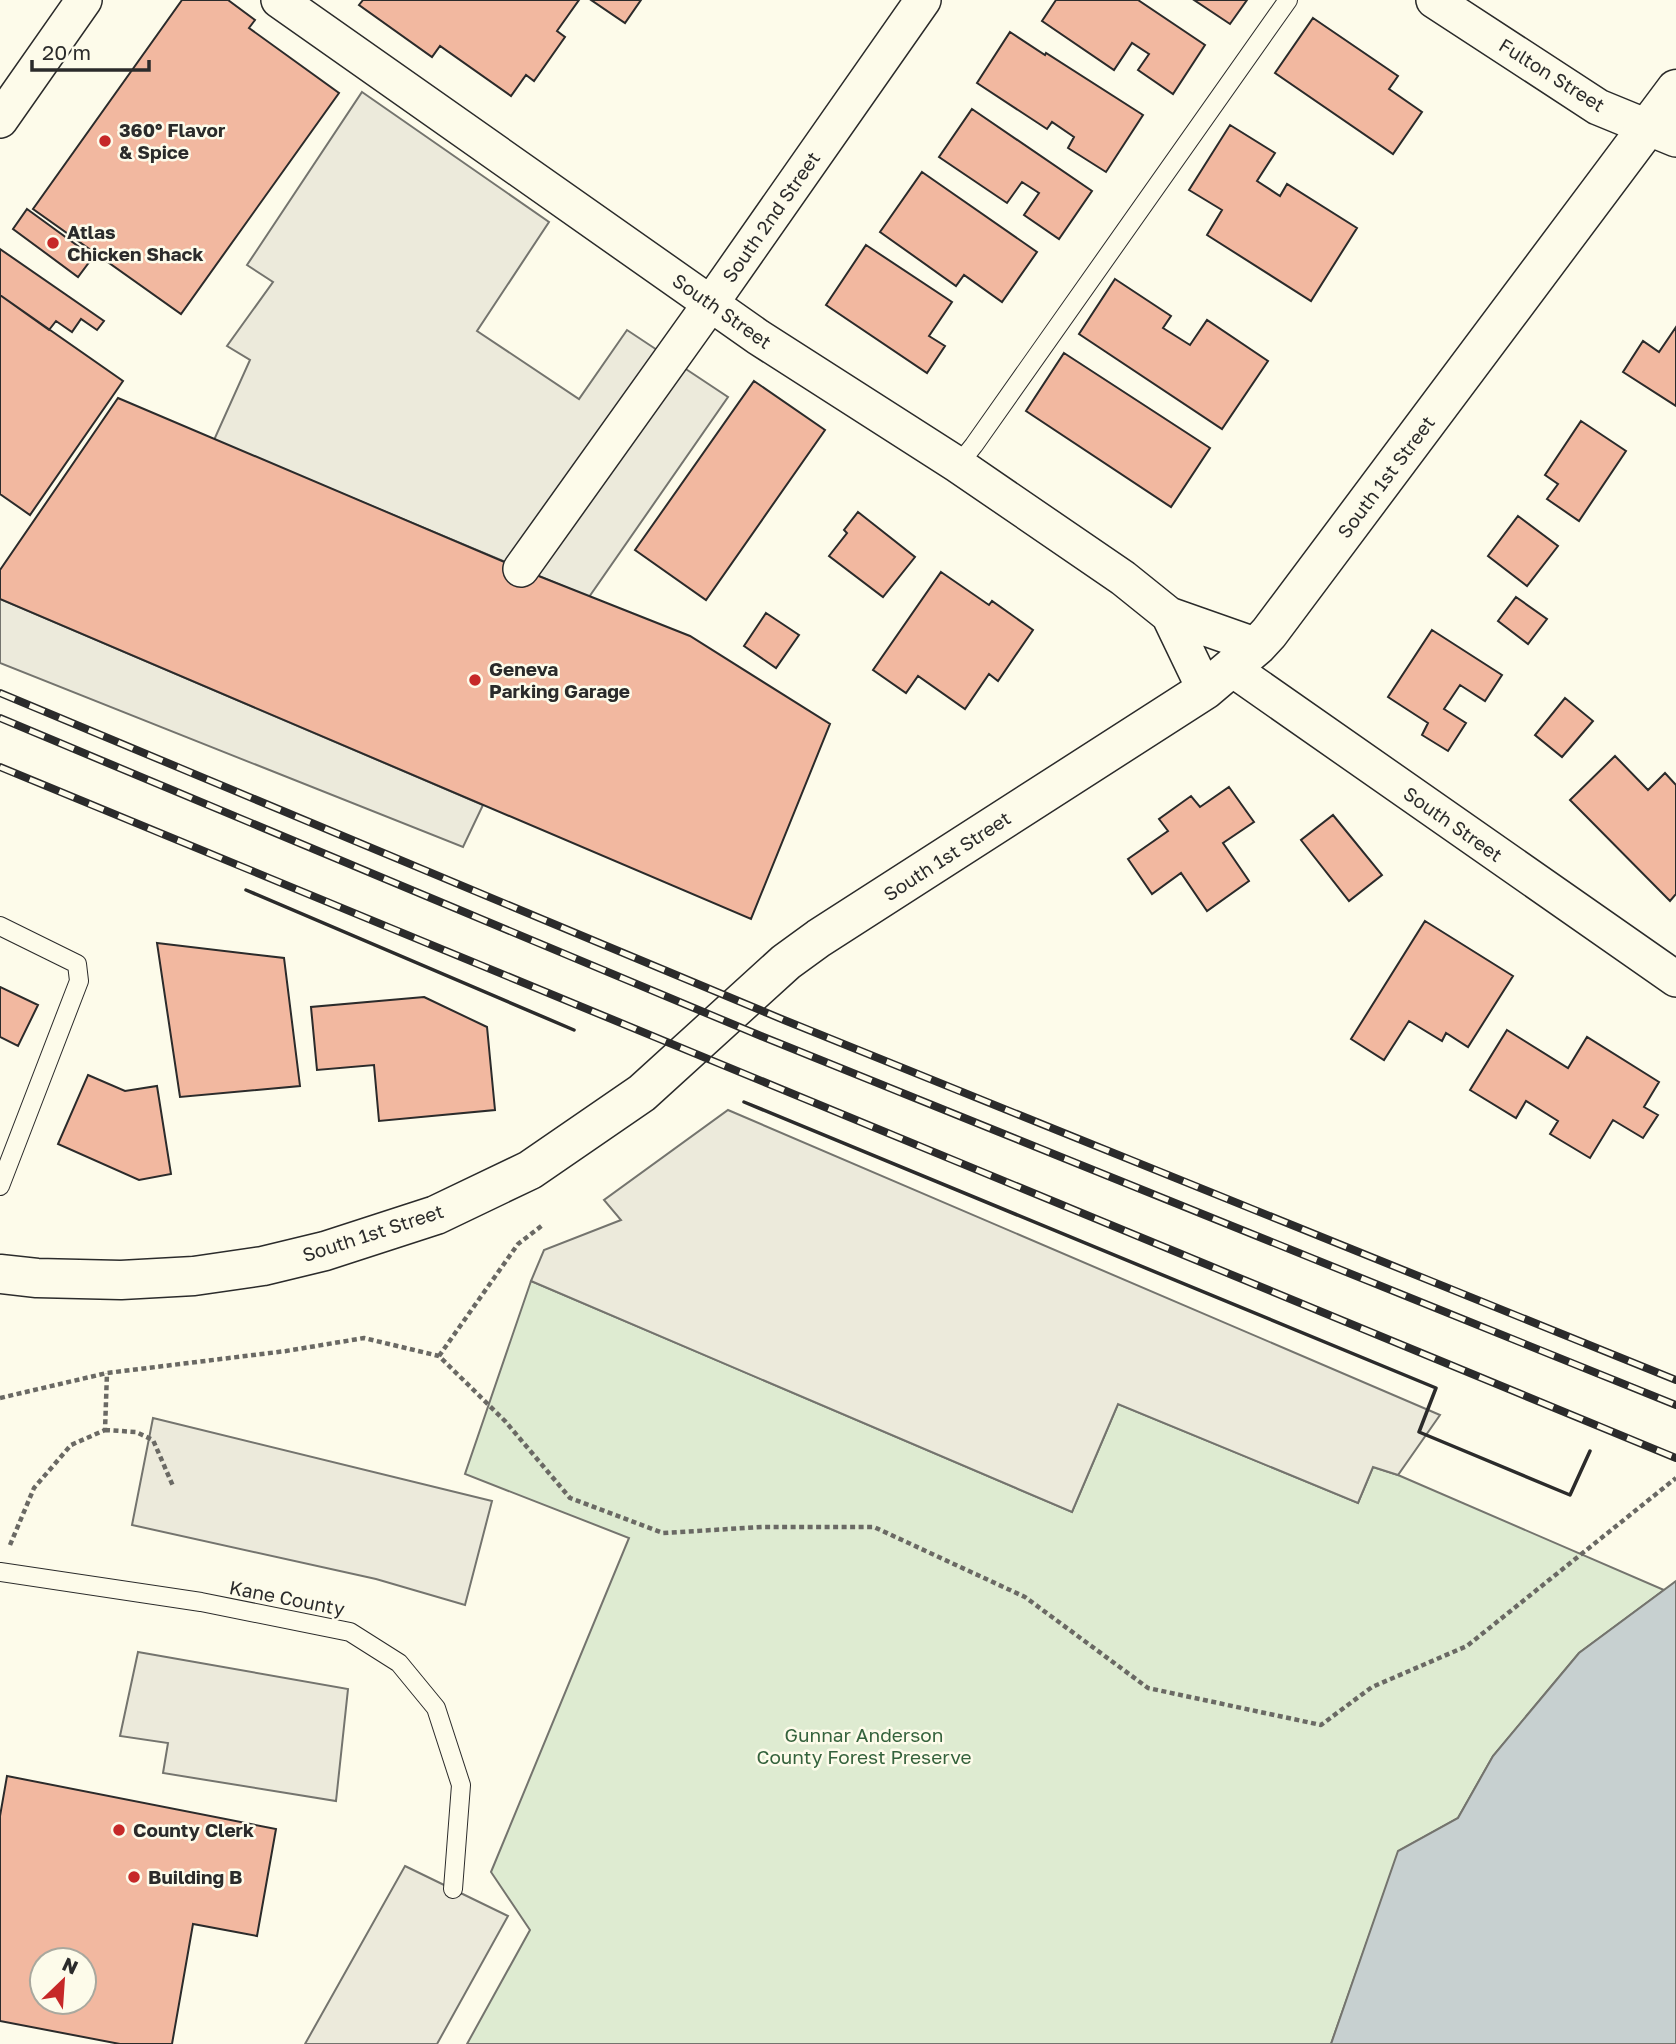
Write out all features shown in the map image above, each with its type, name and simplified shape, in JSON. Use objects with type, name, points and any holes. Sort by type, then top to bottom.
[{"type":"main road","name":"South 1st Street","points":[[0,1274],[37,1278],[121,1280],[194,1276],[263,1266],[325,1251],[436,1215],[530,1170],[642,1093],[786,962],[819,938],[1231,668],[1277,622],[1662,133],[1676,89]]},
{"type":"street","points":[[0,120],[83,0]]},
{"type":"street","name":"South Street","points":[[279,0],[758,337],[958,465],[1123,578],[1231,668],[1676,979]]},
{"type":"street","name":"South 2nd Street","points":[[522,569],[922,0]]},
{"type":"street","name":"Fulton Street","points":[[1434,0],[1598,107],[1662,133]]},
{"type":"street","name":"South Street","points":[[1169,615],[1231,668]]},
{"type":"lane","points":[[958,465],[1288,0]]},
{"type":"lane","points":[[0,926],[77,964],[79,981],[0,1186]]},
{"type":"lane","name":"Kane County","points":[[2,1572],[201,1602],[350,1632],[399,1663],[436,1708],[461,1785],[453,1889]]},
{"type":"path","points":[[439,1356],[518,1244],[544,1224]]},
{"type":"path","points":[[0,1398],[107,1373],[286,1351],[364,1338],[439,1356],[505,1421],[570,1498],[663,1533],[762,1527],[874,1527],[1025,1597],[1148,1688],[1321,1725],[1372,1687],[1467,1646],[1676,1478]]},
{"type":"path","points":[[105,1430],[107,1373]]},
{"type":"path","points":[[2,1572],[10,1545],[34,1488],[71,1445],[105,1430],[136,1432],[153,1440],[173,1486]]},
{"type":"green space","name":"Gunnar Anderson County Forest Preserve","points":[[531,1281],[1072,1512],[1118,1404],[1358,1503],[1373,1467],[1398,1475],[1664,1590],[1579,1653],[1493,1756],[1458,1818],[1399,1851],[1331,2044],[467,2044],[530,1930],[491,1872],[629,1538],[465,1474]]},
{"type":"shaded area","points":[[362,92],[549,222],[477,331],[579,399],[627,330],[728,397],[589,597],[214,440],[250,360],[227,346],[273,282],[247,265]]},
{"type":"shaded area","points":[[0,599],[483,805],[463,847],[0,663]]},
{"type":"shaded area","points":[[728,1110],[1440,1415],[1398,1475],[1373,1467],[1358,1503],[1118,1404],[1072,1512],[531,1281],[544,1250],[621,1220],[604,1200]]},
{"type":"shaded area","points":[[153,1418],[492,1501],[465,1605],[376,1579],[132,1525]]},
{"type":"shaded area","points":[[1676,1581],[1676,2044],[1331,2044],[1398,1851],[1458,1818],[1493,1756],[1579,1653]]},
{"type":"shaded area","points":[[138,1652],[348,1689],[336,1801],[163,1773],[168,1743],[120,1736]]},
{"type":"shaded area","points":[[405,1866],[508,1916],[437,2044],[305,2044]]},
{"type":"building","points":[[182,0],[228,0],[255,20],[249,28],[339,93],[181,314],[33,209]]},
{"type":"building","points":[[363,0],[579,0],[557,31],[565,37],[534,81],[526,75],[511,96],[440,46],[432,57],[359,5]]},
{"type":"building","points":[[591,0],[641,0],[625,23]]},
{"type":"building","points":[[1056,0],[1138,0],[1205,45],[1173,94],[1138,70],[1149,54],[1132,43],[1114,70],[1042,21]]},
{"type":"building","points":[[1194,0],[1247,0],[1230,24]]},
{"type":"building","points":[[1313,18],[1398,76],[1389,89],[1422,112],[1393,154],[1275,73]]},
{"type":"building","points":[[1010,32],[1143,115],[1106,172],[1068,148],[1074,137],[1052,122],[1047,129],[977,83]]},
{"type":"building","points":[[972,109],[1092,191],[1059,239],[1024,215],[1039,193],[1022,182],[1007,203],[939,157]]},
{"type":"building","points":[[1230,125],[1275,153],[1257,181],[1280,196],[1287,184],[1357,228],[1311,301],[1207,235],[1222,210],[1189,190]]},
{"type":"building","points":[[922,172],[1037,252],[1002,302],[964,275],[956,286],[880,232]]},
{"type":"building","name":"Atlas Chicken Shack","points":[[27,209],[93,257],[78,277],[13,229]]},
{"type":"building","points":[[866,245],[952,302],[929,336],[945,346],[927,373],[826,305]]},
{"type":"building","points":[[0,249],[104,321],[97,330],[81,319],[72,332],[56,321],[49,330],[0,295]]},
{"type":"building","points":[[1115,279],[1171,316],[1163,328],[1190,345],[1207,320],[1268,361],[1222,429],[1079,334]]},
{"type":"building","points":[[0,295],[123,381],[30,515],[0,494]]},
{"type":"building","points":[[1676,327],[1676,406],[1623,372],[1643,341],[1659,352]]},
{"type":"building","points":[[1064,353],[1210,448],[1171,507],[1026,411]]},
{"type":"building","points":[[754,381],[825,430],[706,600],[635,550]]},
{"type":"building","name":"Geneva Parking Garage","points":[[118,398],[521,569],[690,636],[830,724],[751,919],[0,599],[0,570]]},
{"type":"building","points":[[1581,421],[1626,451],[1579,521],[1547,499],[1558,484],[1545,475]]},
{"type":"building","points":[[858,512],[915,557],[883,597],[829,556],[847,533],[844,530]]},
{"type":"building","points":[[1518,516],[1558,546],[1527,586],[1488,556]]},
{"type":"building","points":[[941,572],[989,605],[992,601],[1033,630],[998,681],[989,674],[965,709],[918,676],[906,693],[873,670]]},
{"type":"building","points":[[1516,597],[1547,619],[1528,644],[1498,621]]},
{"type":"building","points":[[766,613],[799,635],[776,668],[744,646]]},
{"type":"building","points":[[1432,630],[1502,675],[1485,701],[1460,685],[1444,709],[1466,723],[1448,751],[1422,735],[1428,723],[1388,697]]},
{"type":"building","points":[[1565,698],[1593,721],[1562,757],[1535,735]]},
{"type":"building","points":[[1615,756],[1648,790],[1665,773],[1676,785],[1676,894],[1670,901],[1570,800]]},
{"type":"building","points":[[1229,787],[1254,822],[1223,843],[1249,881],[1207,911],[1181,873],[1152,894],[1128,859],[1168,831],[1159,819],[1191,796],[1200,807]]},
{"type":"building","points":[[1333,815],[1382,875],[1349,901],[1301,840]]},
{"type":"building","points":[[1425,921],[1513,976],[1468,1047],[1446,1033],[1442,1041],[1409,1021],[1384,1060],[1351,1039]]},
{"type":"building","points":[[157,943],[284,958],[300,1086],[180,1097]]},
{"type":"building","points":[[0,987],[38,1005],[18,1046],[0,1037]]},
{"type":"building","points":[[424,997],[487,1027],[495,1110],[379,1121],[374,1065],[317,1070],[311,1007]]},
{"type":"building","points":[[1507,1030],[1568,1068],[1587,1037],[1659,1082],[1644,1107],[1658,1115],[1643,1138],[1613,1120],[1590,1158],[1550,1134],[1558,1121],[1526,1101],[1516,1118],[1470,1090]]},
{"type":"building","points":[[88,1075],[125,1091],[157,1086],[171,1174],[139,1180],[58,1144]]},
{"type":"building","name":"Building B","points":[[7,1776],[276,1829],[257,1936],[193,1924],[172,2044],[120,2044],[0,2021],[0,1816]]},
{"type":"railway","points":[[0,693],[784,1020],[1676,1380]]},
{"type":"railway","points":[[0,718],[761,1036],[1676,1405]]},
{"type":"railway","points":[[0,767],[1676,1458]]},
{"type":"wall","points":[[246,890],[574,1030]]},
{"type":"wall","points":[[744,1102],[1436,1388],[1419,1432],[1570,1495],[1590,1451]]},
{"type":"place","name":"360° Flavor & Spice","points":[[105,141]]},
{"type":"place","name":"Atlas Chicken Shack","points":[[53,243]]},
{"type":"place","name":"Geneva Parking Garage","points":[[475,680]]},
{"type":"place","name":"County Clerk","points":[[119,1830]]},
{"type":"place","name":"Building B","points":[[134,1877]]}]
